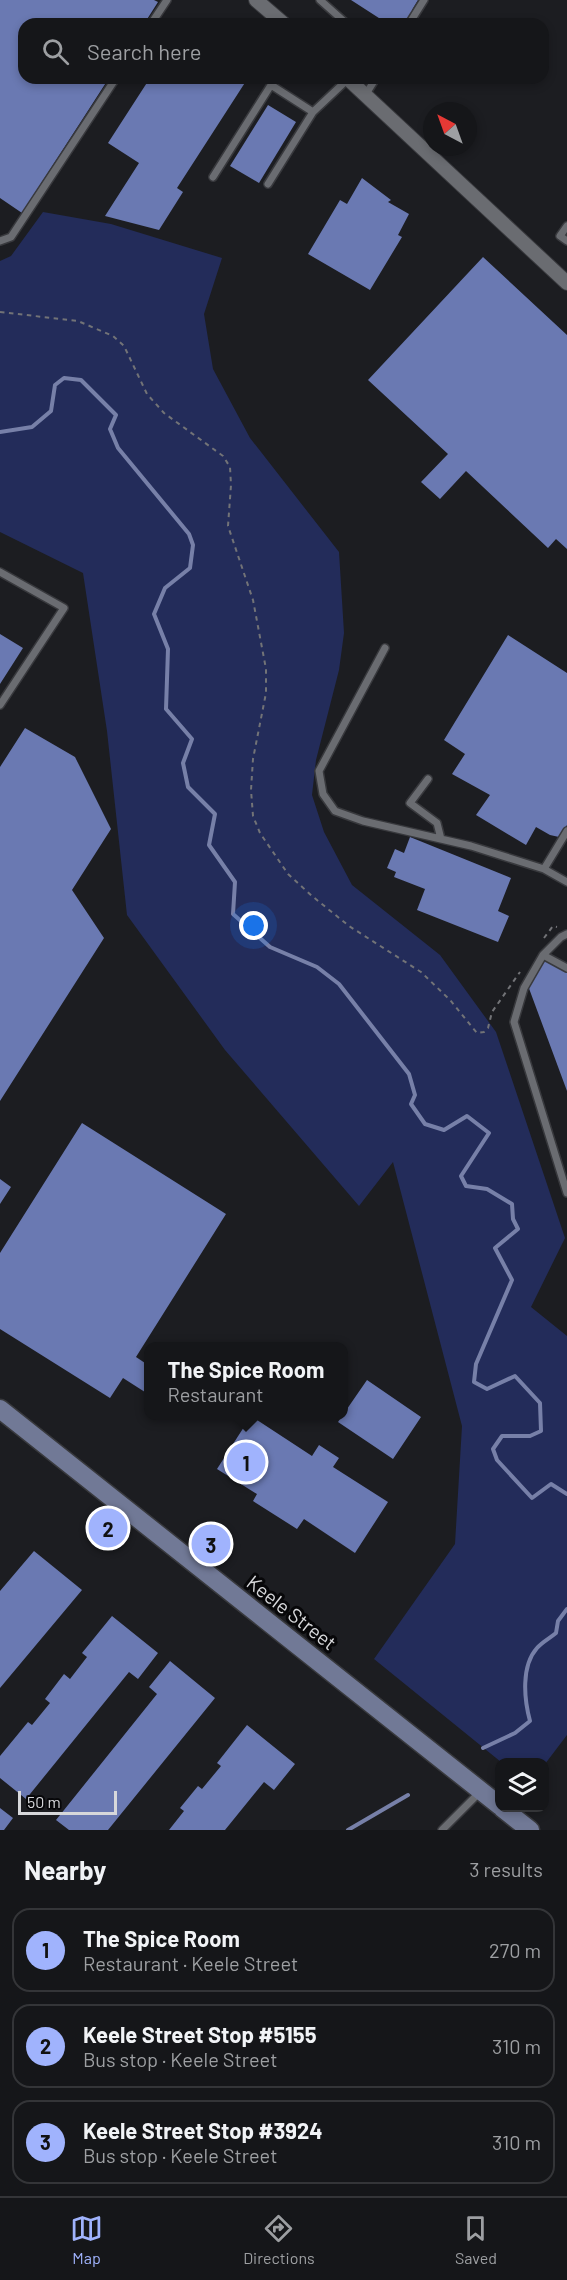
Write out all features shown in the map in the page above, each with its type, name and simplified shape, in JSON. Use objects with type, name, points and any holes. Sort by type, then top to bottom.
[{"type":"main road","name":"Keele Street","points":[[0,1409],[495,1802]]},
{"type":"main road","name":"Keele Street","points":[[507,1812],[530,1830]]},
{"type":"street","points":[[256,0],[277,18]]},
{"type":"street","points":[[354,84],[567,283]]},
{"type":"lane","points":[[156,18],[167,0]]},
{"type":"lane","points":[[320,0],[340,18]]},
{"type":"lane","points":[[413,18],[424,0]]},
{"type":"lane","points":[[0,241],[11,237],[112,84]]},
{"type":"lane","points":[[268,184],[313,112],[341,84]]},
{"type":"lane","points":[[366,94],[372,84]]},
{"type":"lane","points":[[213,177],[271,85],[313,112]]},
{"type":"lane","points":[[567,226],[560,236],[567,241]]},
{"type":"lane","points":[[0,572],[64,608],[0,705]]},
{"type":"lane","points":[[385,648],[319,771],[323,794],[335,811],[363,821],[441,839],[544,869],[567,882]]},
{"type":"lane","points":[[428,779],[410,803],[437,823],[441,839]]},
{"type":"lane","points":[[544,869],[567,831]]},
{"type":"lane","points":[[567,934],[543,955],[524,988],[514,1022],[567,1193]]},
{"type":"lane","points":[[543,955],[567,968]]},
{"type":"lane","points":[[442,1830],[481,1791]]},
{"type":"path","points":[[0,312],[78,321],[113,336],[124,346],[147,394],[164,413],[223,456],[230,467],[228,526],[253,600],[266,669],[266,693],[253,759],[251,790],[253,816],[260,833],[288,874],[312,896],[350,926],[421,972],[450,1000],[477,1033],[484,1032],[488,1028]]},
{"type":"shaded area","points":[[43,212],[111,224],[222,258],[204,314],[213,369],[250,438],[339,552],[344,633],[339,670],[316,760],[312,795],[324,832],[352,885],[440,955],[496,1032],[565,1238],[531,1307],[567,1336],[567,1735],[549,1759],[496,1758],[374,1659],[455,1544],[462,1426],[393,1162],[359,1206],[225,1050],[127,915],[107,731],[83,573],[0,532],[0,261],[11,256]]},
{"type":"building","points":[[0,0],[154,0],[158,2],[148,18],[18,18],[18,84],[105,84],[22,213],[0,198]]},
{"type":"building","points":[[351,0],[418,0],[412,10],[415,15],[413,18],[379,18]]},
{"type":"building","points":[[146,84],[244,84],[177,188],[183,192],[159,230],[105,216],[139,163],[108,143]]},
{"type":"building","points":[[268,105],[296,122],[259,183],[230,166]]},
{"type":"building","points":[[362,178],[391,200],[388,202],[409,214],[398,235],[402,237],[370,290],[308,254],[340,200],[347,204]]},
{"type":"building","points":[[483,257],[567,335],[567,549],[556,539],[548,548],[466,471],[440,499],[421,482],[448,454],[368,380]]},
{"type":"building","points":[[0,634],[23,648],[0,684]]},
{"type":"building","points":[[508,635],[567,673],[567,825],[559,837],[536,827],[526,845],[476,815],[490,795],[452,774],[465,754],[444,740]]},
{"type":"building","points":[[25,728],[75,757],[111,829],[72,890],[104,938],[0,1101],[0,767]]},
{"type":"building","points":[[410,837],[511,878],[498,911],[509,916],[498,942],[417,910],[425,889],[394,877],[396,872],[387,868],[395,849],[404,853]]},
{"type":"building","points":[[546,960],[567,972],[567,1091],[527,983]]},
{"type":"building","points":[[82,1123],[226,1214],[136,1357],[144,1362],[144,1391],[123,1378],[110,1398],[0,1329],[0,1253]]},
{"type":"building","points":[[0,1179],[11,1187],[0,1204]]},
{"type":"building","points":[[367,1380],[421,1417],[393,1459],[338,1422],[348,1420],[348,1408]]},
{"type":"building","points":[[248,1420],[257,1420],[312,1456],[319,1445],[339,1458],[333,1467],[388,1502],[355,1553],[304,1519],[297,1529],[253,1501],[257,1494],[217,1469]]},
{"type":"building","points":[[34,1551],[82,1590],[0,1688],[0,1591]]},
{"type":"building","points":[[112,1616],[158,1653],[138,1679],[129,1672],[26,1799],[0,1778],[0,1756],[28,1722],[32,1725],[50,1703],[45,1699],[64,1674],[70,1679],[87,1657],[82,1653]]},
{"type":"building","points":[[170,1661],[215,1698],[108,1830],[69,1830],[56,1820],[157,1694],[149,1687]]},
{"type":"building","points":[[247,1725],[295,1764],[274,1790],[264,1782],[225,1830],[169,1830],[184,1811],[180,1808],[198,1786],[202,1789],[221,1766],[217,1763]]},
{"type":"building","points":[[0,1808],[13,1818],[4,1830],[0,1830]]},
{"type":"waterway","points":[[0,432],[32,427],[51,411],[55,385],[64,378],[81,380],[116,415],[110,429],[118,448],[189,534],[193,545],[190,568],[165,588],[154,614],[168,649],[166,709],[192,739],[183,763],[188,787],[215,814],[209,845],[235,882],[233,914],[270,947],[317,967],[339,984],[409,1074],[415,1095],[411,1104],[425,1124],[444,1130],[467,1116],[489,1133],[461,1176],[466,1186],[487,1189],[512,1204],[513,1219],[518,1229],[495,1248],[512,1280],[476,1364],[474,1382],[487,1389],[515,1376],[540,1403],[541,1431],[530,1436],[502,1436],[493,1449],[497,1460],[532,1498],[551,1484],[567,1494]]},
{"type":"waterway","points":[[483,1748],[515,1733],[530,1721],[525,1693],[528,1664],[537,1648],[556,1633],[558,1621],[567,1609]]},
{"type":"waterway","points":[[348,1830],[408,1795]]},
{"type":"place","name":"The Spice Room","points":[[246,1462]]},
{"type":"place","name":"Keele Street Stop #5155","points":[[108,1528]]},
{"type":"place","name":"Keele Street Stop #3924","points":[[211,1544]]}]
